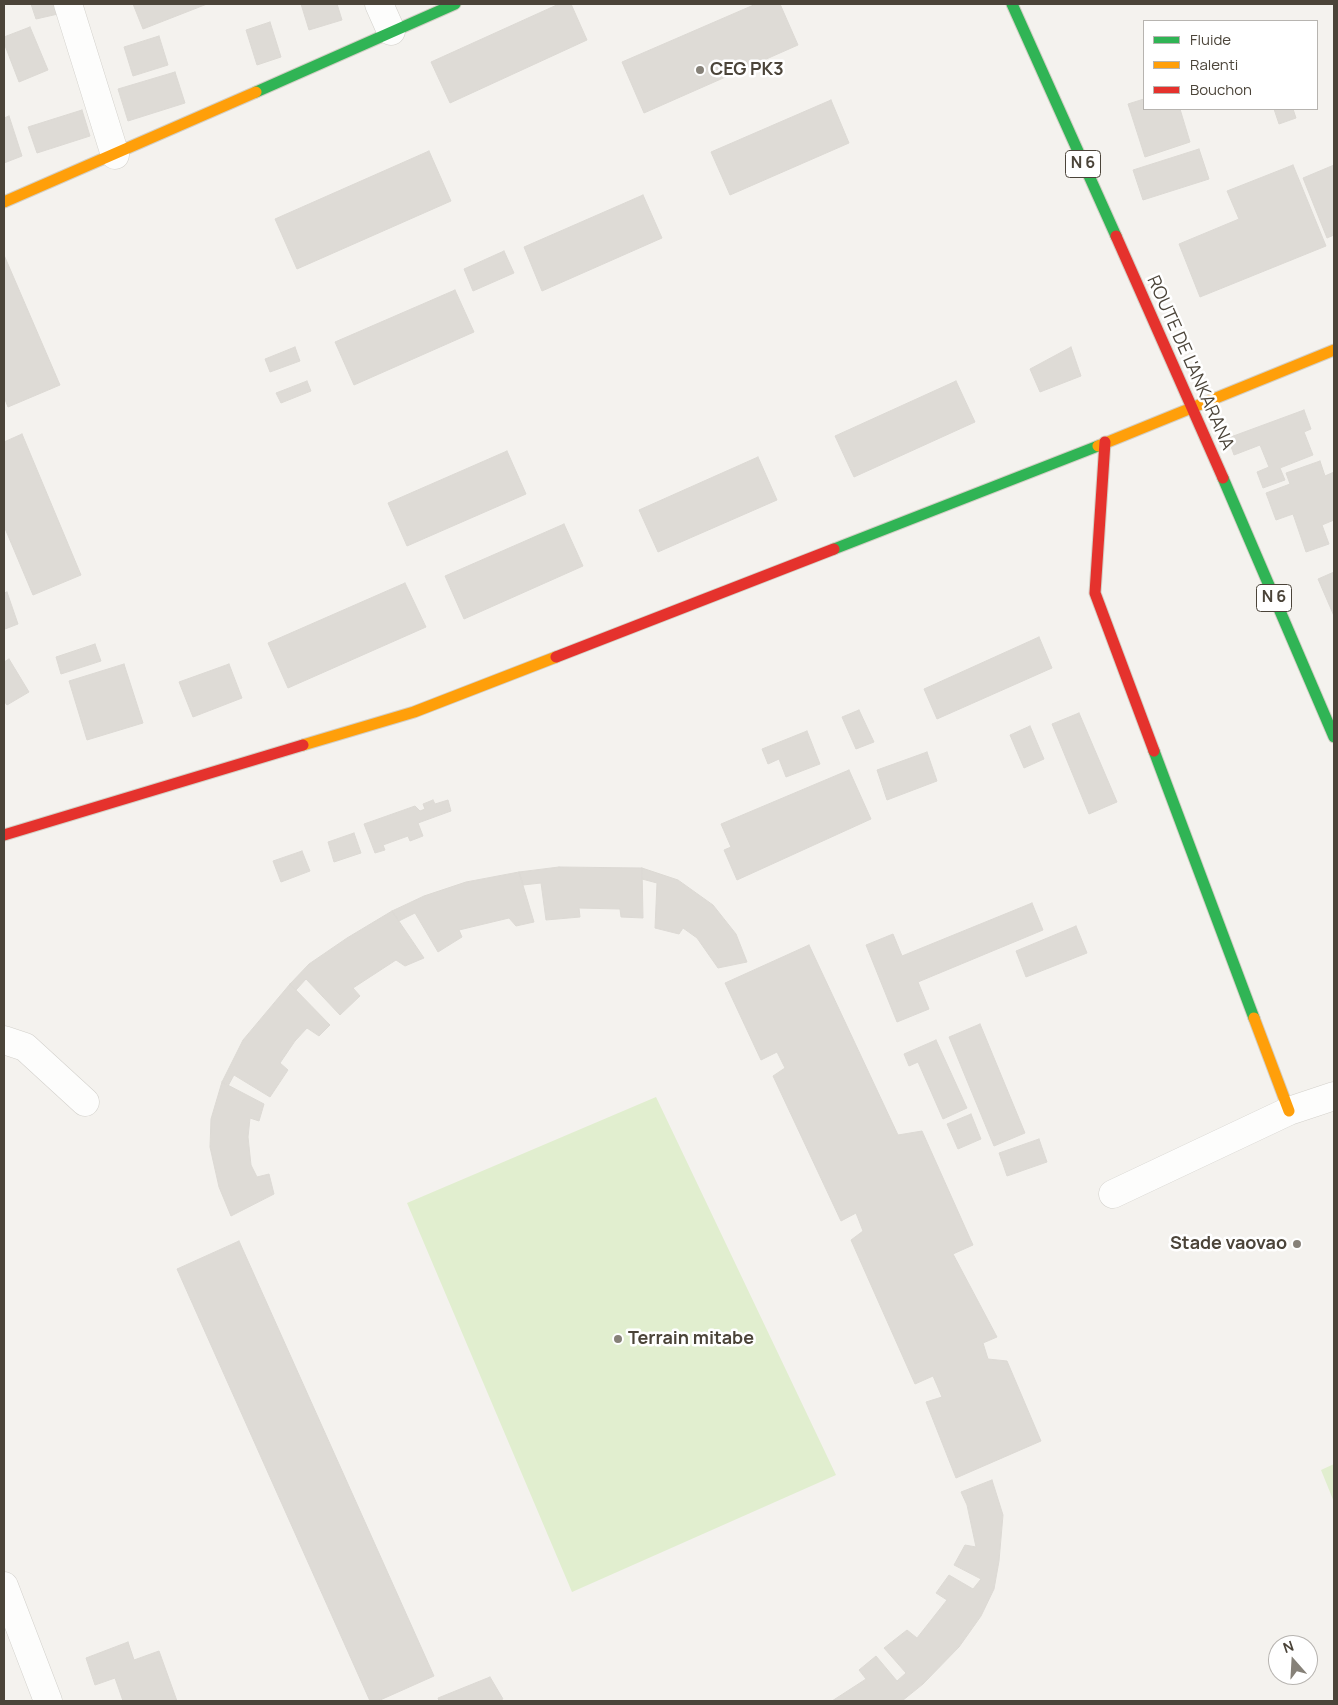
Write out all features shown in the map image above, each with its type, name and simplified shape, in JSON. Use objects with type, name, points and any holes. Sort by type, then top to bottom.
[{"type":"street","points":[[68,4],[115,155]]},
{"type":"street","points":[[379,4],[391,31]]},
{"type":"street","points":[[4,202],[115,155],[455,4]]},
{"type":"street","name":"ROUTE DE L'ANKARANA","points":[[1012,4],[1193,409],[1334,738]]},
{"type":"street","points":[[4,835],[414,712],[1193,409],[1334,350]]},
{"type":"street","points":[[1105,442],[1095,593],[1289,1111]]},
{"type":"street","points":[[4,1040],[25,1047],[85,1102]]},
{"type":"street","points":[[1112,1194],[1289,1111],[1334,1096]]},
{"type":"street","points":[[4,1586],[48,1701]]},
{"type":"green space","name":"Terrain mitabe","points":[[656,1097],[836,1475],[572,1592],[407,1203]]},
{"type":"green space","points":[[1334,1464],[1334,1502],[1321,1470]]},
{"type":"building","points":[[31,4],[55,4],[58,14],[36,19]]},
{"type":"building","points":[[133,4],[207,4],[143,29]]},
{"type":"building","points":[[301,4],[337,4],[342,20],[309,30]]},
{"type":"building","points":[[559,4],[571,4],[587,40],[450,103],[431,62]]},
{"type":"building","points":[[756,4],[780,4],[798,45],[644,113],[622,62]]},
{"type":"building","points":[[270,22],[281,57],[257,65],[246,30]]},
{"type":"building","points":[[30,27],[48,70],[19,82],[4,43],[4,37]]},
{"type":"building","points":[[159,36],[168,65],[133,76],[124,47]]},
{"type":"building","points":[[175,72],[185,103],[128,121],[118,89]]},
{"type":"building","points":[[1143,99],[1143,110],[1180,110],[1190,142],[1145,157],[1128,104]]},
{"type":"building","points":[[831,100],[849,143],[730,195],[711,152]]},
{"type":"building","points":[[82,110],[90,136],[37,153],[28,127]]},
{"type":"building","points":[[1274,110],[1293,110],[1296,118],[1279,124]]},
{"type":"building","points":[[9,116],[22,156],[4,163],[4,118]]},
{"type":"building","points":[[1199,149],[1209,179],[1143,200],[1133,170]]},
{"type":"building","points":[[429,151],[451,201],[297,269],[275,219]]},
{"type":"building","points":[[1293,165],[1326,246],[1200,297],[1179,244],[1239,219],[1227,191]]},
{"type":"building","points":[[1334,165],[1334,235],[1327,238],[1303,178]]},
{"type":"building","points":[[643,195],[662,238],[542,291],[524,247]]},
{"type":"building","points":[[504,251],[514,273],[473,291],[464,269]]},
{"type":"building","points":[[4,255],[60,385],[8,407],[4,397]]},
{"type":"building","points":[[455,290],[474,332],[354,385],[335,342]]},
{"type":"building","points":[[295,347],[300,361],[270,372],[265,359]]},
{"type":"building","points":[[1071,347],[1081,376],[1040,392],[1030,369]]},
{"type":"building","points":[[307,381],[311,391],[281,403],[276,393]]},
{"type":"building","points":[[956,381],[975,422],[854,477],[835,436]]},
{"type":"building","points":[[1304,410],[1311,429],[1304,432],[1313,455],[1280,468],[1285,480],[1263,488],[1257,472],[1269,467],[1260,445],[1234,455],[1228,438]]},
{"type":"building","points":[[22,434],[81,575],[33,595],[4,526],[4,442]]},
{"type":"building","points":[[507,451],[526,494],[407,546],[388,503]]},
{"type":"building","points":[[758,457],[777,500],[658,552],[639,510]]},
{"type":"building","points":[[1320,461],[1325,476],[1334,472],[1334,520],[1322,525],[1329,544],[1306,552],[1293,514],[1276,520],[1266,493],[1290,484],[1286,473]]},
{"type":"building","points":[[564,524],[583,566],[464,619],[445,576]]},
{"type":"building","points":[[1334,572],[1334,616],[1318,579]]},
{"type":"building","points":[[405,583],[426,627],[288,688],[268,643]]},
{"type":"building","points":[[7,592],[18,624],[5,629],[4,593]]},
{"type":"building","points":[[1039,637],[1052,668],[937,719],[924,689]]},
{"type":"building","points":[[95,644],[101,661],[61,674],[56,657]]},
{"type":"building","points":[[9,659],[29,692],[7,705],[4,701],[4,662]]},
{"type":"building","points":[[124,664],[143,723],[87,740],[69,681]]},
{"type":"building","points":[[229,664],[242,698],[193,717],[179,682]]},
{"type":"building","points":[[859,710],[874,742],[856,749],[842,717]]},
{"type":"building","points":[[1079,713],[1117,802],[1089,814],[1052,724]]},
{"type":"building","points":[[1030,726],[1044,759],[1024,768],[1010,735]]},
{"type":"building","points":[[807,731],[820,764],[786,777],[779,759],[768,764],[762,749]]},
{"type":"building","points":[[927,752],[937,781],[887,800],[877,770]]},
{"type":"building","points":[[849,770],[871,819],[737,880],[724,850],[731,847],[721,824]]},
{"type":"building","points":[[433,800],[435,804],[448,800],[451,811],[418,823],[423,836],[410,841],[408,836],[383,845],[385,850],[375,853],[364,824],[415,806],[420,811],[425,809],[423,804]]},
{"type":"building","points":[[354,833],[361,853],[334,862],[328,842]]},
{"type":"building","points":[[302,851],[310,871],[281,882],[273,861]]},
{"type":"building","points":[[559,867],[642,868],[643,918],[621,917],[620,909],[579,908],[580,917],[546,920],[541,883],[523,885],[519,872]]},
{"type":"building","points":[[642,868],[678,880],[713,905],[736,934],[747,962],[718,968],[697,938],[683,928],[679,934],[655,928],[657,883],[642,879]]},
{"type":"building","points":[[519,872],[534,922],[516,926],[509,918],[459,930],[462,937],[438,952],[415,913],[399,921],[392,911],[424,896],[466,882]]},
{"type":"building","points":[[1032,903],[1043,930],[918,982],[929,1009],[897,1022],[866,945],[893,934],[902,956]]},
{"type":"building","points":[[392,911],[424,958],[405,966],[396,960],[353,988],[360,996],[340,1015],[306,979],[296,990],[290,984],[309,964]]},
{"type":"building","points":[[1076,926],[1087,953],[1026,977],[1016,951]]},
{"type":"building","points":[[809,945],[898,1135],[922,1131],[973,1245],[953,1254],[997,1337],[983,1343],[988,1359],[1007,1361],[1041,1441],[956,1478],[926,1402],[942,1397],[933,1376],[915,1384],[851,1240],[863,1231],[856,1213],[841,1221],[773,1076],[785,1068],[777,1052],[761,1060],[725,983]]},
{"type":"building","points":[[290,984],[330,1025],[319,1036],[307,1028],[295,1041],[280,1063],[288,1070],[270,1097],[234,1075],[228,1086],[222,1082],[243,1040]]},
{"type":"building","points":[[980,1024],[1025,1133],[994,1146],[949,1037]]},
{"type":"building","points":[[936,1040],[967,1108],[943,1119],[918,1062],[909,1066],[904,1054]]},
{"type":"building","points":[[222,1082],[264,1104],[259,1121],[250,1118],[248,1137],[251,1165],[257,1177],[269,1174],[274,1194],[231,1216],[219,1187],[210,1147],[211,1119]]},
{"type":"building","points":[[971,1114],[981,1139],[958,1149],[947,1124]]},
{"type":"building","points":[[1039,1139],[1047,1162],[1007,1176],[999,1153]]},
{"type":"building","points":[[239,1241],[434,1676],[378,1701],[370,1701],[177,1269]]},
{"type":"building","points":[[992,1480],[1003,1515],[999,1561],[994,1589],[981,1616],[959,1647],[923,1684],[902,1701],[832,1701],[866,1679],[859,1670],[876,1656],[897,1681],[906,1673],[884,1648],[907,1630],[917,1638],[947,1600],[936,1593],[949,1575],[973,1589],[981,1579],[954,1565],[965,1545],[976,1547],[967,1505],[961,1492]]},
{"type":"building","points":[[128,1642],[134,1660],[159,1651],[177,1701],[123,1701],[115,1678],[95,1685],[86,1658]]},
{"type":"building","points":[[490,1677],[503,1699],[498,1701],[439,1701],[438,1698]]},
{"type":"traffic: fast","points":[[256,92],[455,4]]},
{"type":"traffic: fast","points":[[1012,4],[1116,236]]},
{"type":"traffic: fast","points":[[834,549],[1098,446]]},
{"type":"traffic: fast","points":[[1223,478],[1334,737]]},
{"type":"traffic: fast","points":[[1154,751],[1254,1018]]},
{"type":"traffic: slow","points":[[4,202],[256,92]]},
{"type":"traffic: slow","points":[[1098,446],[1334,350]]},
{"type":"traffic: slow","points":[[303,745],[414,712],[556,657]]},
{"type":"traffic: slow","points":[[1254,1018],[1289,1111]]},
{"type":"traffic: jam","points":[[1116,236],[1223,478]]},
{"type":"traffic: jam","points":[[1105,442],[1095,593],[1154,751]]},
{"type":"traffic: jam","points":[[556,657],[834,549]]},
{"type":"traffic: jam","points":[[4,835],[303,745]]},
{"type":"place","name":"CEG PK3","points":[[700,70]]},
{"type":"place","name":"Stade vaovao","points":[[1297,1244]]},
{"type":"place","name":"Terrain mitabe","points":[[618,1339]]}]
